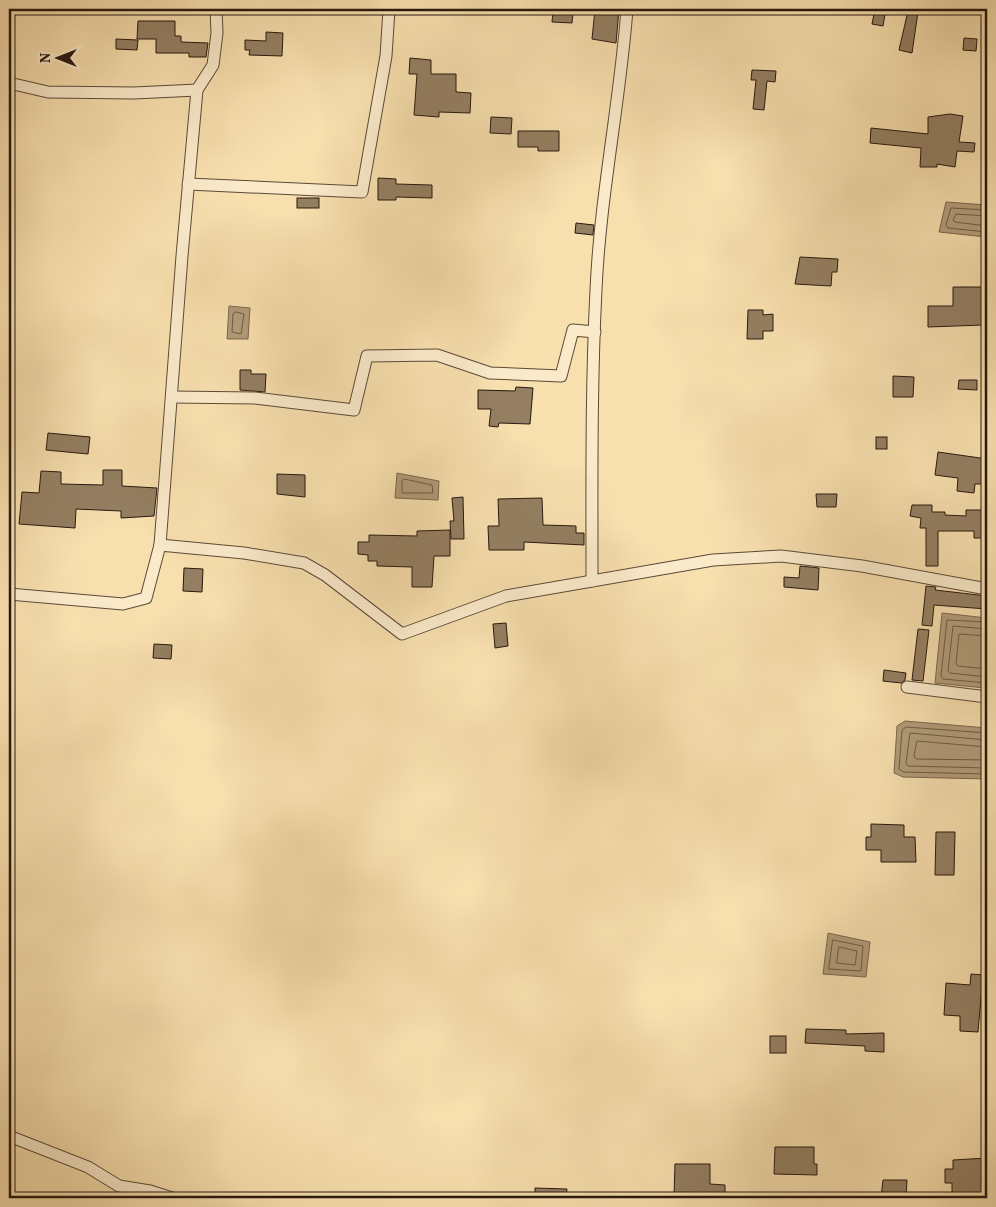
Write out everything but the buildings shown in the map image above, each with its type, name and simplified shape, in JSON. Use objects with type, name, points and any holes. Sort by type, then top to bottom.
[{"type":"street","points":[[9,594],[123,604],[146,598],[160,546],[197,90],[213,65],[217,33],[216,9]]},
{"type":"street","points":[[188,184],[362,192],[386,56],[389,9]]},
{"type":"street","points":[[592,581],[596,290],[602,209],[624,55],[627,9]]},
{"type":"street","points":[[9,83],[48,92],[134,94],[197,90]]},
{"type":"street","points":[[172,397],[254,398],[354,410],[367,356],[437,355],[490,373],[561,376],[573,330],[595,332]]},
{"type":"street","points":[[160,546],[244,553],[304,563],[324,575],[402,634],[506,596],[713,560],[781,556],[862,566],[987,589]]},
{"type":"street","points":[[907,687],[987,697]]},
{"type":"street","points":[[9,1136],[88,1166],[119,1186],[150,1191],[172,1198]]},
{"type":"water","points":[[946,202],[987,205],[986,237],[939,232]]},
{"type":"water","points":[[229,306],[250,308],[248,339],[227,339]]},
{"type":"water","points":[[397,473],[439,481],[438,500],[395,498]]},
{"type":"water","points":[[942,613],[987,618],[985,688],[935,683]]},
{"type":"water","points":[[905,721],[987,728],[987,779],[903,777],[894,773],[897,726]]},
{"type":"water","points":[[828,933],[870,942],[866,977],[823,974]]}]
